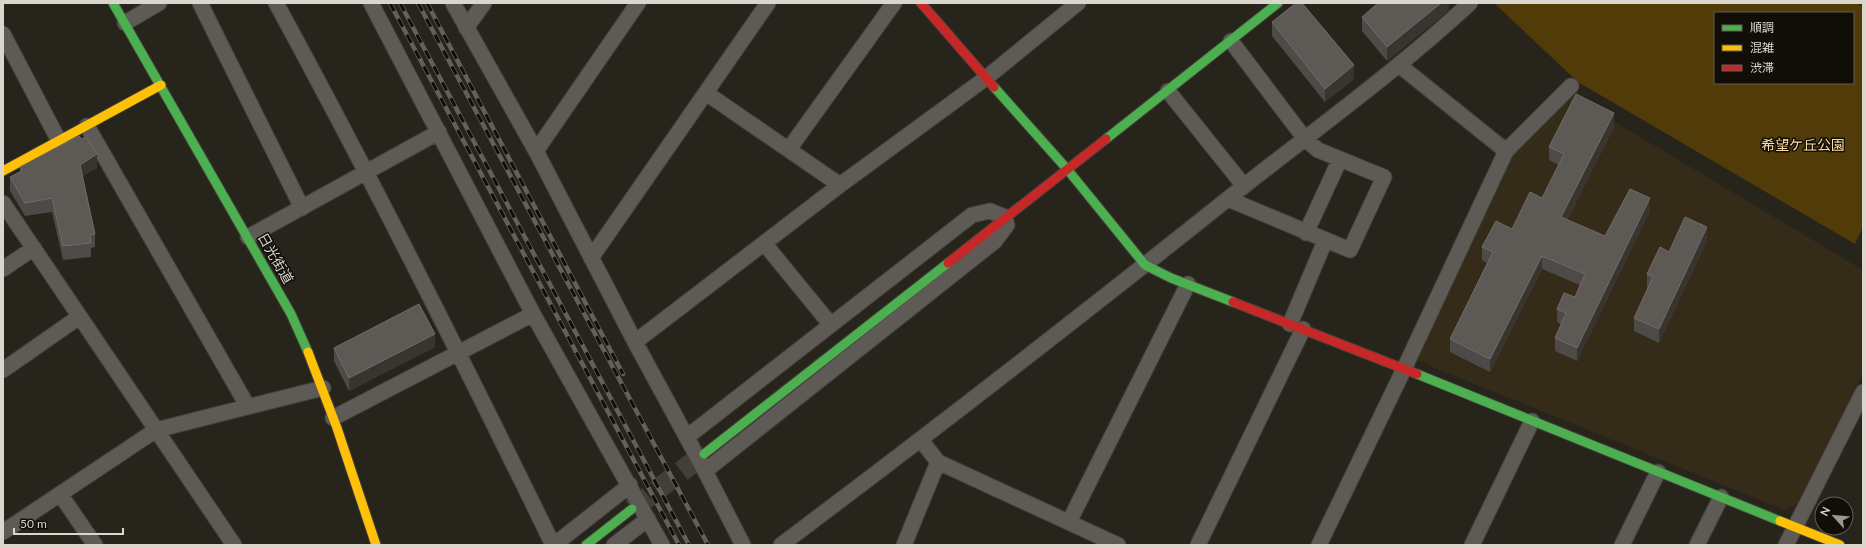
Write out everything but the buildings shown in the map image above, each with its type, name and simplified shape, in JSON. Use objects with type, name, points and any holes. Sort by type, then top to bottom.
[{"type":"street","name":"日光街道","points":[[113,3],[292,314],[308,348],[323,388],[376,545]]},
{"type":"street","points":[[125,23],[159,3]]},
{"type":"street","points":[[200,3],[302,208]]},
{"type":"street","points":[[276,3],[367,173],[460,353],[554,545],[630,485]]},
{"type":"street","points":[[371,3],[533,314],[630,485],[662,545]]},
{"type":"street","points":[[453,3],[536,151],[743,545]]},
{"type":"street","points":[[466,28],[484,3]]},
{"type":"street","points":[[536,151],[638,3]]},
{"type":"street","points":[[591,258],[768,3]]},
{"type":"street","points":[[789,149],[894,3]]},
{"type":"street","points":[[921,3],[1067,169],[1145,265],[1188,284],[1404,369],[1532,422],[1840,545]]},
{"type":"street","points":[[635,342],[840,185],[986,78],[1078,3]]},
{"type":"street","points":[[704,454],[1168,91],[1278,3]]},
{"type":"street","points":[[781,545],[920,440],[1145,265],[1399,65],[1470,3]]},
{"type":"street","points":[[4,39],[59,141]]},
{"type":"street","points":[[1228,199],[1325,241],[1350,250],[1384,177],[1318,150],[1305,139],[1231,41]]},
{"type":"street","points":[[1399,65],[1506,151]]},
{"type":"street","points":[[3,171],[161,85]]},
{"type":"street","points":[[1319,545],[1404,369],[1506,151],[1571,86]]},
{"type":"street","points":[[1168,91],[1244,186]]},
{"type":"street","points":[[706,93],[840,185]]},
{"type":"street","points":[[86,126],[248,407]]},
{"type":"street","points":[[248,236],[367,173],[439,132]]},
{"type":"street","points":[[1306,233],[1340,159]]},
{"type":"street","points":[[3,203],[79,317],[116,368],[234,545]]},
{"type":"street","points":[[687,437],[972,215],[990,211],[1004,218],[1007,225],[995,241],[705,471]]},
{"type":"street","points":[[1198,545],[1297,327],[1325,241]]},
{"type":"street","points":[[764,243],[831,325]]},
{"type":"street","points":[[3,269],[34,248]]},
{"type":"street","points":[[1069,522],[1188,284]]},
{"type":"street","points":[[333,418],[533,314]]},
{"type":"street","points":[[3,370],[79,317]]},
{"type":"street","points":[[3,532],[156,430],[323,388]]},
{"type":"street","points":[[1786,545],[1863,392]]},
{"type":"street","points":[[1472,545],[1532,422]]},
{"type":"street","points":[[920,440],[938,462],[1118,545]]},
{"type":"street","points":[[904,545],[938,462]]},
{"type":"street","points":[[1622,545],[1658,472]]},
{"type":"street","points":[[60,494],[95,545]]},
{"type":"street","points":[[1697,545],[1721,497]]},
{"type":"street","points":[[586,545],[632,509]]},
{"type":"street","points":[[614,545],[648,519]]},
{"type":"shaded area","points":[[1570,95],[1863,270],[1863,373],[1796,505],[1784,510],[1416,360],[1508,156]]},
{"type":"green space","name":"希望ケ丘公園","points":[[1494,3],[1858,3],[1863,8],[1863,227],[1855,244],[1578,82]]},
{"type":"tunnel","points":[[632,509],[704,454]]},
{"type":"railway","points":[[390,3],[679,545]]},
{"type":"railway","points":[[400,3],[689,545]]},
{"type":"railway","points":[[418,3],[708,545]]},
{"type":"railway","points":[[427,3],[623,374]]},
{"type":"traffic: fast","points":[[113,3],[291,314],[308,352]]},
{"type":"traffic: fast","points":[[1106,139],[1278,3]]},
{"type":"traffic: fast","points":[[994,87],[1067,169],[1145,265],[1171,278],[1233,302]]},
{"type":"traffic: fast","points":[[704,454],[948,263]]},
{"type":"traffic: fast","points":[[1417,374],[1780,521]]},
{"type":"traffic: fast","points":[[586,545],[632,509]]},
{"type":"traffic: slow","points":[[3,171],[161,85]]},
{"type":"traffic: slow","points":[[308,352],[337,428],[376,545]]},
{"type":"traffic: slow","points":[[1780,521],[1840,545]]},
{"type":"traffic: jam","points":[[921,3],[994,87]]},
{"type":"traffic: jam","points":[[948,263],[1106,139]]},
{"type":"traffic: jam","points":[[1233,302],[1417,374]]}]
